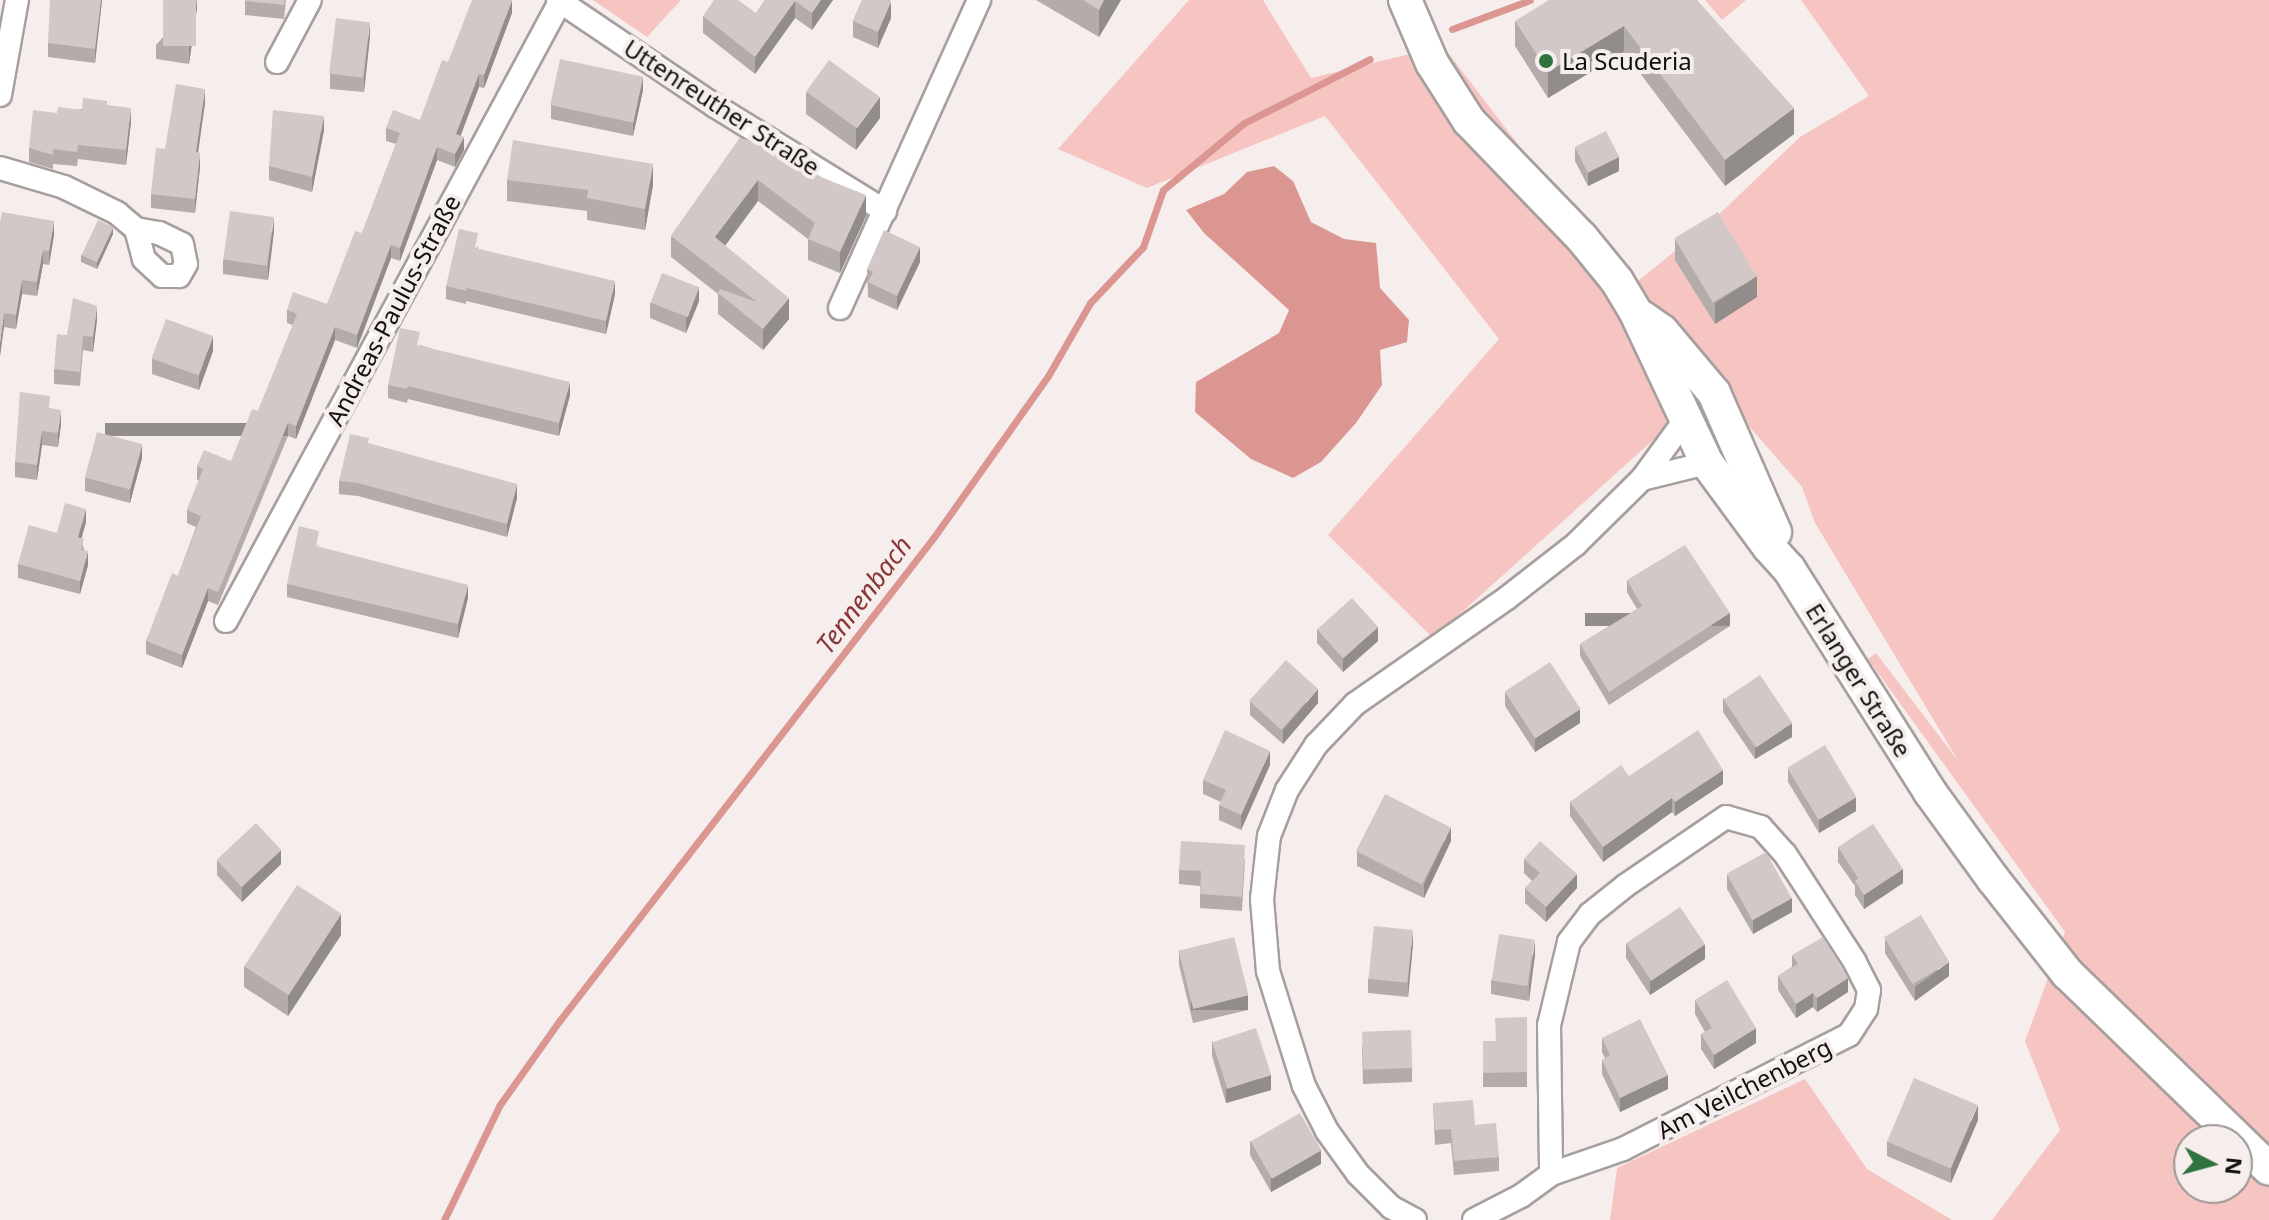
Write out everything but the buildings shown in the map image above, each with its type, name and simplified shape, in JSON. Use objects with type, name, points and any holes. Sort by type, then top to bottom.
[{"type":"main road","points":[[1405,0],[1432,63],[1469,121],[1606,266],[1636,313],[1707,463],[1789,569]]},
{"type":"main road","points":[[1636,313],[1662,331],[1696,368],[1731,425],[1789,569]]},
{"type":"main road","points":[[1685,420],[1713,415],[1731,425]]},
{"type":"main road","points":[[1707,463],[1727,444],[1731,425]]},
{"type":"main road","name":"Erlanger Straße","points":[[1789,569],[1930,792],[2067,973],[2269,1169]]},
{"type":"street","points":[[0,95],[17,0]]},
{"type":"street","points":[[277,62],[310,0]]},
{"type":"street","points":[[840,308],[979,0]]},
{"type":"street","name":"Uttenreuther Straße","points":[[559,1],[715,106],[885,211]]},
{"type":"street","name":"Andreas-Paulus-Straße","points":[[226,621],[559,1]]},
{"type":"street","points":[[0,168],[90,198],[117,213],[136,229]]},
{"type":"street","points":[[1415,1220],[1391,1207],[1358,1174],[1327,1131],[1304,1086],[1268,971],[1262,899],[1269,836],[1287,790],[1309,756],[1355,704],[1507,598],[1576,544],[1642,479],[1685,420]]},
{"type":"street","points":[[1642,479],[1707,463]]},
{"type":"street","name":"Am Veilchenberg","points":[[1474,1220],[1521,1196],[1551,1174],[1623,1149],[1849,1035],[1866,1009],[1869,990],[1855,962],[1785,854],[1761,827],[1726,817],[1625,886],[1590,914],[1569,942],[1549,1025],[1551,1174]]},
{"type":"shaded area","points":[[593,0],[681,0],[647,37]]},
{"type":"shaded area","points":[[1189,0],[1263,0],[1311,78],[1443,46],[1628,289],[1711,222],[1800,137],[1869,96],[1801,0],[2269,0],[2269,1220],[1992,1220],[2060,1130],[2025,1041],[2065,932],[1868,659],[1876,653],[1959,762],[1815,523],[1802,487],[1714,386],[1710,411],[1694,414],[1690,407],[1433,638],[1328,535],[1499,339],[1325,116],[1147,188],[1058,149]]},
{"type":"shaded area","points":[[1705,0],[1746,0],[1722,20]]},
{"type":"shaded area","points":[[1274,166],[1293,181],[1311,222],[1344,239],[1376,243],[1380,288],[1409,320],[1407,342],[1380,350],[1382,385],[1356,423],[1321,462],[1293,478],[1251,459],[1195,412],[1196,382],[1279,333],[1289,310],[1204,233],[1186,210],[1224,194],[1247,172]]},
{"type":"shaded area","points":[[1805,1079],[1867,1169],[1952,1220],[1610,1220],[1617,1168]]},
{"type":"waterway","name":"Tennenbach","points":[[1452,29],[1530,0]]},
{"type":"waterway","name":"Tennenbach","points":[[444,1220],[499,1106],[560,1020],[934,537],[1048,376],[1090,303],[1143,247],[1163,190],[1244,123],[1370,59]]},
{"type":"place","name":"La Scuderia","points":[[1546,61]]}]
